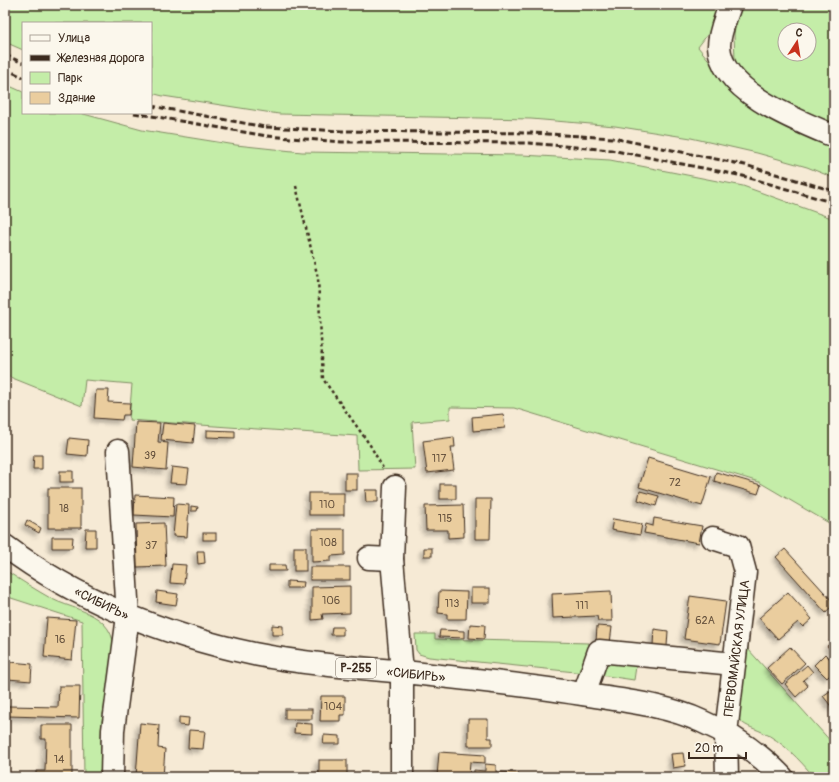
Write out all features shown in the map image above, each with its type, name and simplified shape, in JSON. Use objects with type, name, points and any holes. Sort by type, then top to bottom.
[{"type":"main road","points":[[730,5],[721,30],[719,46],[721,59],[730,74],[742,86],[770,108],[834,136]]},
{"type":"main road","points":[[112,777],[113,730],[128,616],[118,450]]},
{"type":"main road","points":[[395,487],[392,559],[402,672],[402,777]]},
{"type":"main road","name":"ПЕРВОМАЙСКАЯ УЛИЦА","points":[[713,538],[738,546],[745,572],[726,733],[726,777]]},
{"type":"main road","name":"«СИБИРЬ»","points":[[5,546],[31,565],[128,616],[158,629],[198,641],[256,654],[328,665],[402,672],[584,694],[628,701],[699,720],[726,733]]},
{"type":"main road","points":[[369,558],[392,559]]},
{"type":"main road","points":[[584,694],[599,651],[734,664]]},
{"type":"main road","name":"Р-255","points":[[726,733],[751,750],[782,777]]},
{"type":"path","points":[[296,186],[318,278],[323,380],[370,446],[395,487]]},
{"type":"green space","points":[[5,5],[723,5],[711,30],[698,47],[722,76],[834,143],[834,178],[807,167],[757,153],[691,138],[615,126],[531,119],[279,114],[163,96],[152,93],[152,22],[22,22],[22,50],[5,42]]},
{"type":"green space","points":[[740,5],[834,5],[834,131],[746,82],[735,60],[734,34]]},
{"type":"green space","points":[[5,84],[22,92],[22,114],[84,114],[142,130],[236,145],[302,152],[522,155],[610,160],[743,186],[834,219],[834,526],[759,482],[514,408],[450,407],[450,419],[412,422],[415,469],[358,470],[357,436],[129,420],[132,384],[85,380],[82,406],[5,375]]},
{"type":"green space","points":[[5,570],[52,599],[93,616],[104,624],[111,634],[114,646],[114,659],[113,672],[102,722],[101,777],[84,777],[82,621],[5,596]]},
{"type":"green space","points":[[754,576],[748,649],[834,745],[834,777],[814,777],[797,758],[777,740],[745,725],[738,717]]},
{"type":"green space","points":[[415,634],[435,634],[435,639],[589,643],[585,673],[429,657],[419,654],[416,650]]},
{"type":"green space","points":[[605,644],[639,646],[634,680],[600,675]]},
{"type":"building","points":[[96,390],[109,390],[108,402],[130,403],[129,415],[123,415],[122,420],[94,418]]},
{"type":"building","points":[[503,414],[505,428],[473,431],[472,417]]},
{"type":"building","points":[[136,422],[160,423],[158,442],[168,443],[166,470],[133,467]]},
{"type":"building","points":[[163,423],[195,426],[193,443],[161,440]]},
{"type":"building","points":[[207,430],[235,431],[235,438],[207,437]]},
{"type":"building","points":[[454,437],[455,447],[451,447],[454,470],[427,473],[423,441]]},
{"type":"building","points":[[69,438],[88,440],[87,456],[67,454]]},
{"type":"building","points":[[34,455],[42,455],[42,469],[33,469]]},
{"type":"building","points":[[648,458],[711,477],[702,506],[639,487]]},
{"type":"building","points":[[172,467],[189,469],[187,484],[170,483]]},
{"type":"building","points":[[60,471],[73,471],[73,482],[60,482]]},
{"type":"building","points":[[716,472],[761,485],[758,494],[714,481]]},
{"type":"building","points":[[345,473],[357,473],[357,490],[345,490]]},
{"type":"building","points":[[440,484],[456,484],[456,499],[440,499]]},
{"type":"building","points":[[48,488],[81,488],[81,528],[48,528]]},
{"type":"building","points":[[365,490],[378,490],[378,502],[366,502]]},
{"type":"building","points":[[640,491],[659,496],[656,506],[638,500]]},
{"type":"building","points":[[309,493],[344,493],[344,515],[309,515]]},
{"type":"building","points":[[135,495],[174,497],[173,517],[134,515]]},
{"type":"building","points":[[475,499],[491,499],[490,539],[475,539]]},
{"type":"building","points":[[176,504],[189,505],[187,537],[173,536]]},
{"type":"building","points":[[463,505],[464,537],[448,538],[448,530],[426,530],[425,506]]},
{"type":"building","points":[[191,506],[198,507],[197,511],[191,511]]},
{"type":"building","points":[[654,518],[702,526],[699,543],[644,533],[646,524],[653,526]]},
{"type":"building","points":[[613,519],[642,524],[640,535],[611,530]]},
{"type":"building","points":[[27,520],[41,528],[39,533],[25,525]]},
{"type":"building","points":[[164,523],[166,566],[137,567],[136,524]]},
{"type":"building","points":[[86,529],[96,529],[96,547],[85,547]]},
{"type":"building","points":[[312,529],[345,529],[345,555],[331,556],[331,561],[312,562]]},
{"type":"building","points":[[203,533],[216,533],[216,540],[203,540]]},
{"type":"building","points":[[52,537],[73,537],[72,548],[52,548]]},
{"type":"building","points":[[294,547],[306,547],[306,571],[294,571]]},
{"type":"building","points":[[424,548],[432,548],[432,556],[424,556]]},
{"type":"building","points":[[785,549],[834,603],[826,613],[776,557]]},
{"type":"building","points":[[197,551],[204,551],[205,563],[198,564]]},
{"type":"building","points":[[172,564],[186,565],[184,584],[170,583]]},
{"type":"building","points":[[269,565],[285,565],[286,571],[269,571]]},
{"type":"building","points":[[310,567],[350,567],[350,580],[310,580]]},
{"type":"building","points":[[287,581],[304,582],[303,588],[287,588]]},
{"type":"building","points":[[350,586],[350,613],[322,614],[323,619],[312,620],[312,587]]},
{"type":"building","points":[[471,588],[490,588],[490,603],[471,603]]},
{"type":"building","points":[[157,591],[178,594],[176,605],[156,602]]},
{"type":"building","points":[[439,591],[467,592],[466,619],[447,619],[447,614],[438,613]]},
{"type":"building","points":[[611,591],[612,621],[598,621],[597,616],[553,618],[552,594]]},
{"type":"building","points":[[788,592],[812,619],[803,627],[798,622],[778,639],[759,618]]},
{"type":"building","points":[[690,596],[726,601],[720,644],[684,639]]},
{"type":"building","points":[[47,618],[76,620],[72,660],[44,657]]},
{"type":"building","points":[[470,624],[485,625],[484,639],[469,638]]},
{"type":"building","points":[[272,625],[283,626],[283,635],[272,635]]},
{"type":"building","points":[[597,626],[612,627],[610,643],[596,642]]},
{"type":"building","points":[[332,627],[343,627],[343,635],[331,635]]},
{"type":"building","points":[[654,629],[668,631],[667,646],[653,645]]},
{"type":"building","points":[[440,630],[464,631],[464,638],[439,637]]},
{"type":"building","points":[[834,640],[834,654],[827,646]]},
{"type":"building","points":[[790,647],[805,663],[782,684],[767,668]]},
{"type":"building","points":[[825,654],[834,663],[834,671],[827,678],[814,665]]},
{"type":"building","points":[[10,662],[32,664],[31,681],[8,679]]},
{"type":"building","points":[[807,665],[813,672],[803,680],[808,686],[796,697],[785,684]]},
{"type":"building","points":[[59,686],[80,686],[79,718],[8,716],[8,706],[58,707]]},
{"type":"building","points":[[834,688],[834,710],[823,696]]},
{"type":"building","points":[[321,696],[345,696],[345,715],[340,715],[340,721],[320,721]]},
{"type":"building","points":[[285,709],[312,709],[312,719],[285,719]]},
{"type":"building","points":[[179,717],[189,718],[188,726],[179,725]]},
{"type":"building","points":[[468,719],[488,719],[488,738],[492,738],[492,746],[468,746]]},
{"type":"building","points":[[140,723],[159,725],[158,748],[165,749],[163,777],[136,777]]},
{"type":"building","points":[[295,723],[312,724],[312,734],[294,733]]},
{"type":"building","points":[[41,725],[72,725],[72,777],[36,777],[36,771],[45,771],[46,739],[41,739]]},
{"type":"building","points":[[189,730],[205,731],[203,749],[188,748]]},
{"type":"building","points":[[324,735],[340,736],[340,744],[323,744]]},
{"type":"building","points":[[439,752],[485,755],[485,763],[470,762],[469,777],[437,777]]},
{"type":"building","points":[[683,753],[685,766],[673,768],[671,754]]},
{"type":"building","points":[[319,760],[347,760],[347,777],[319,777]]},
{"type":"building","points":[[485,764],[496,765],[496,772],[519,773],[518,777],[474,777],[474,770],[485,771]]},
{"type":"railway","points":[[5,55],[22,63]]},
{"type":"railway","points":[[5,69],[22,77]]},
{"type":"railway","points":[[152,106],[265,127],[342,131],[532,133],[613,138],[745,165],[834,191]]},
{"type":"railway","points":[[140,114],[267,136],[342,142],[529,143],[611,150],[743,176],[834,203]]}]
